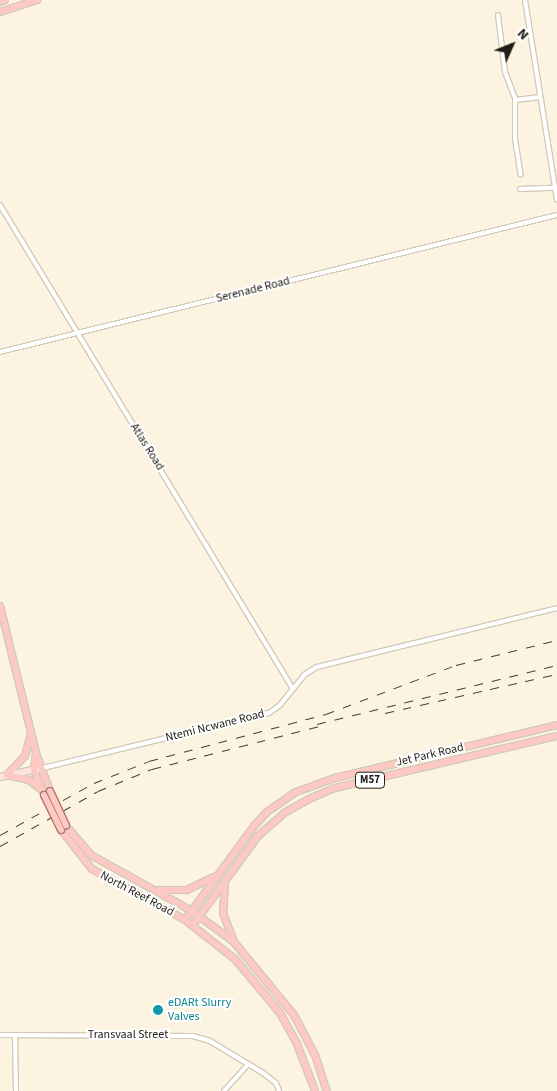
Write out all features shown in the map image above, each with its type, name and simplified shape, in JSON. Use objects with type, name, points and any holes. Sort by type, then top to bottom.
[{"type":"main road","points":[[0,2],[5,0]]},
{"type":"main road","points":[[0,12],[37,0]]},
{"type":"main road","name":"North Reef Road","points":[[0,606],[36,753],[43,768],[46,791]]},
{"type":"main road","name":"Jet Park Road","points":[[185,920],[267,812],[314,784],[557,725]]},
{"type":"main road","points":[[4,776],[25,756],[31,733]]},
{"type":"main road","name":"Jet Park Road","points":[[193,925],[258,836],[284,813],[309,799],[335,788],[557,736]]},
{"type":"main road","name":"North Reef Road","points":[[36,753],[34,770],[64,828],[92,868],[193,925]]},
{"type":"main road","name":"Ntemi Ncwane Road","points":[[4,776],[43,768]]},
{"type":"main road","points":[[4,776],[29,780],[46,791]]},
{"type":"main road","name":"North Reef Road","points":[[64,828],[91,856],[200,916]]},
{"type":"main road","points":[[154,889],[187,890],[219,874]]},
{"type":"main road","points":[[226,880],[222,913],[234,942]]},
{"type":"main road","points":[[200,916],[234,942],[294,1015],[315,1055],[327,1091]]},
{"type":"main road","points":[[193,925],[235,959],[280,1013],[297,1044],[315,1091]]},
{"type":"street","points":[[525,0],[553,188],[557,199]]},
{"type":"street","points":[[498,15],[505,72],[516,100],[515,140],[521,175]]},
{"type":"street","points":[[516,100],[540,97]]},
{"type":"street","points":[[520,190],[553,188]]},
{"type":"street","name":"Atlas Road","points":[[0,205],[294,689]]},
{"type":"street","name":"Serenade Road","points":[[0,352],[557,215]]},
{"type":"street","name":"Ntemi Ncwane Road","points":[[43,768],[268,713],[280,705],[304,675],[317,667],[557,608]]},
{"type":"street","name":"Transvaal Street","points":[[0,1035],[193,1036],[210,1041],[271,1078],[279,1091]]},
{"type":"street","points":[[15,1035],[16,1091]]},
{"type":"street","points":[[224,1091],[248,1064]]},
{"type":"railway","points":[[0,835],[94,783],[149,761],[326,714],[456,665],[557,640]]},
{"type":"railway","points":[[317,724],[557,665]]},
{"type":"railway","points":[[385,713],[557,674]]},
{"type":"railway","points":[[0,846],[98,791],[152,769],[323,725]]},
{"type":"place","name":"eDARt Slurry Valves","points":[[158,1010]]}]
